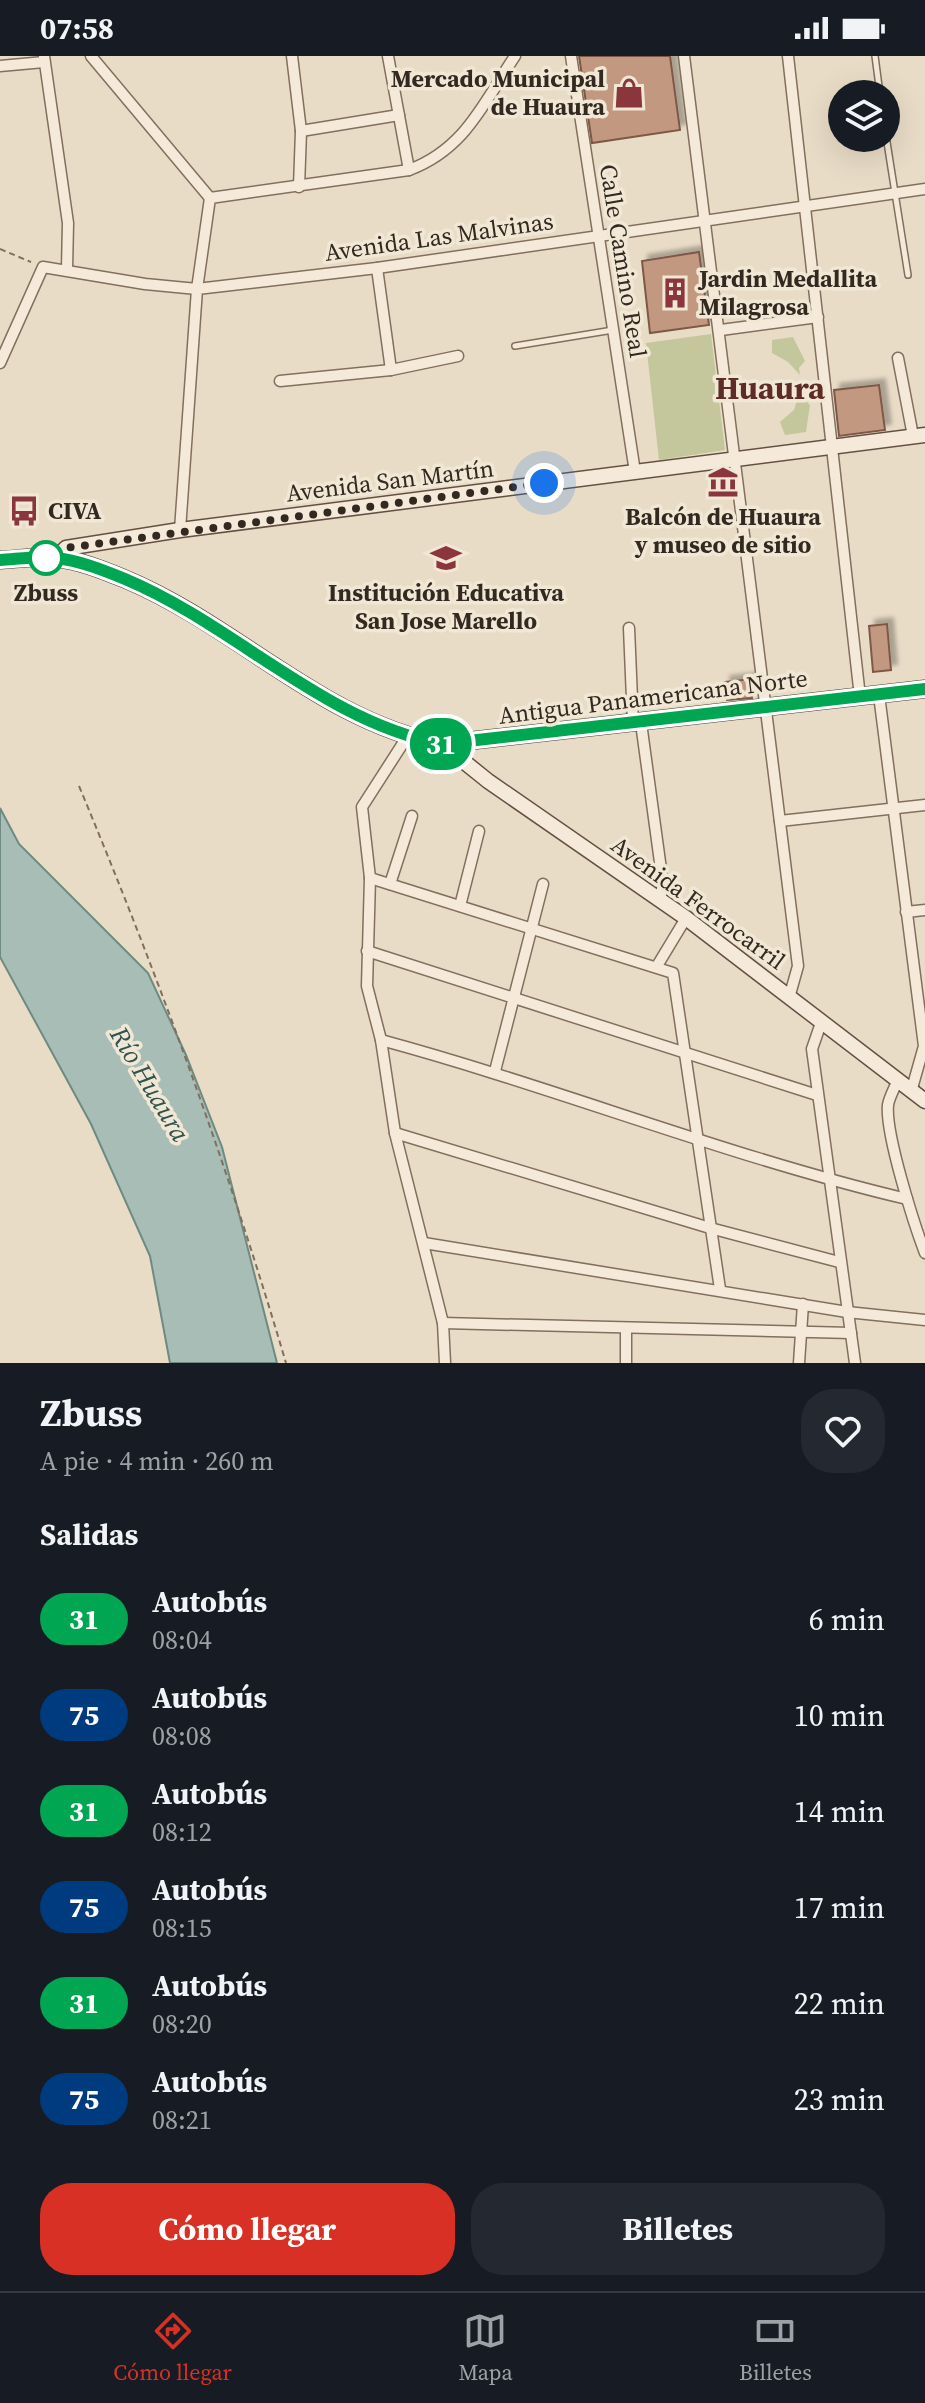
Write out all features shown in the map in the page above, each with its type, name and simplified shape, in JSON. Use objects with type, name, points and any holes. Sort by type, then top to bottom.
[{"type":"main road","name":"Avenida San Martín","points":[[56,558],[66,548],[180,530],[919,436]]},
{"type":"main road","name":"Antigua Panamericana Norte","points":[[0,560],[56,558],[101,569],[162,594],[363,721],[407,737],[442,744],[925,689]]},
{"type":"main road","name":"Avenida Ferrocarril","points":[[442,744],[488,781],[686,918],[925,1101]]},
{"type":"street","points":[[91,56],[210,198],[197,289],[180,530]]},
{"type":"street","points":[[292,56],[301,131],[299,187]]},
{"type":"street","points":[[388,56],[409,170]]},
{"type":"street","points":[[210,198],[409,170],[445,154],[515,56]]},
{"type":"street","name":"Calle Camino Real","points":[[571,56],[635,472]]},
{"type":"street","points":[[684,56],[721,330],[798,966],[789,998]]},
{"type":"street","points":[[788,56],[860,697]]},
{"type":"street","points":[[0,66],[44,59],[68,223],[67,269]]},
{"type":"street","points":[[301,131],[399,115]]},
{"type":"street","name":"Avenida Las Malvinas","points":[[43,267],[145,284],[197,289],[377,268],[925,189]]},
{"type":"street","points":[[0,363],[43,267]]},
{"type":"street","points":[[377,268],[391,370]]},
{"type":"street","points":[[721,330],[818,317]]},
{"type":"street","points":[[280,381],[391,370],[458,356]]},
{"type":"street","points":[[898,358],[919,436]]},
{"type":"street","points":[[629,628],[637,723],[663,884],[660,899]]},
{"type":"street","points":[[879,695],[924,1046],[911,1092]]},
{"type":"street","points":[[407,737],[362,807],[370,878],[367,986],[381,1040],[395,1133],[443,1323],[445,1363]]},
{"type":"street","points":[[780,821],[925,805]]},
{"type":"street","points":[[390,884],[412,816]]},
{"type":"street","points":[[460,906],[479,831]]},
{"type":"street","points":[[370,878],[673,973],[720,1289]]},
{"type":"street","points":[[495,1071],[543,884]]},
{"type":"street","points":[[906,912],[925,910]]},
{"type":"street","points":[[657,966],[686,918]]},
{"type":"street","points":[[367,951],[817,1095]]},
{"type":"street","points":[[821,1023],[812,1049],[855,1363]]},
{"type":"street","points":[[381,1040],[495,1071],[828,1180],[907,1199]]},
{"type":"street","points":[[897,1082],[888,1104],[889,1113],[907,1199],[925,1253]]},
{"type":"street","points":[[395,1133],[710,1228],[839,1262]]},
{"type":"street","points":[[424,1243],[847,1312],[925,1320]]},
{"type":"street","points":[[799,1363],[803,1304]]},
{"type":"street","points":[[443,1323],[851,1333]]},
{"type":"street","points":[[626,1328],[626,1363]]},
{"type":"lane","points":[[875,56],[878,80]]},
{"type":"lane","points":[[888,152],[908,275]]},
{"type":"lane","points":[[515,346],[614,330]]},
{"type":"path","points":[[0,249],[43,267]]},
{"type":"path","points":[[79,786],[151,960],[247,1231],[286,1363]]},
{"type":"green space","points":[[711,334],[725,450],[659,460],[646,343]]},
{"type":"green space","points":[[793,337],[805,361],[799,368],[800,375],[788,362],[772,353],[772,340]]},
{"type":"green space","points":[[799,394],[810,405],[806,432],[785,435],[780,422],[794,410]]},
{"type":"water","name":"Río Huaura","points":[[0,808],[19,844],[148,973],[186,1055],[222,1147],[277,1363],[170,1363],[150,1256],[91,1124],[0,957]]},
{"type":"building","name":"Mercado Municipal de Huaura","points":[[579,56],[670,56],[680,130],[592,143]]},
{"type":"building","name":"Jardin Medallita Milagrosa","points":[[699,252],[709,325],[650,333],[642,261]]},
{"type":"building","points":[[879,385],[885,430],[839,436],[834,390]]},
{"type":"building","points":[[887,624],[891,670],[873,672],[869,626]]},
{"type":"building","points":[[750,679],[752,698],[727,700],[724,682]]},
{"type":"bus line","name":"31","points":[[0,560],[56,558],[101,569],[162,594],[363,721],[407,737],[442,744],[492,741],[925,689]]},
{"type":"place","name":"Mercado Municipal de Huaura","points":[[629,93]]},
{"type":"place","name":"Jardin Medallita Milagrosa","points":[[675,293]]},
{"type":"place","name":"Balcón de Huaura y museo de sitio","points":[[723,482]]},
{"type":"place","name":"CIVA","points":[[24,511]]},
{"type":"place","name":"Zbuss","points":[[46,558]]},
{"type":"place","name":"Institución Educativa San Jose Marello","points":[[446,558]]},
{"type":"district","name":"Huaura","points":[[770,388]]},
{"type":"route","points":[[46,558],[56,558],[66,548],[180,530],[544,483]]}]
